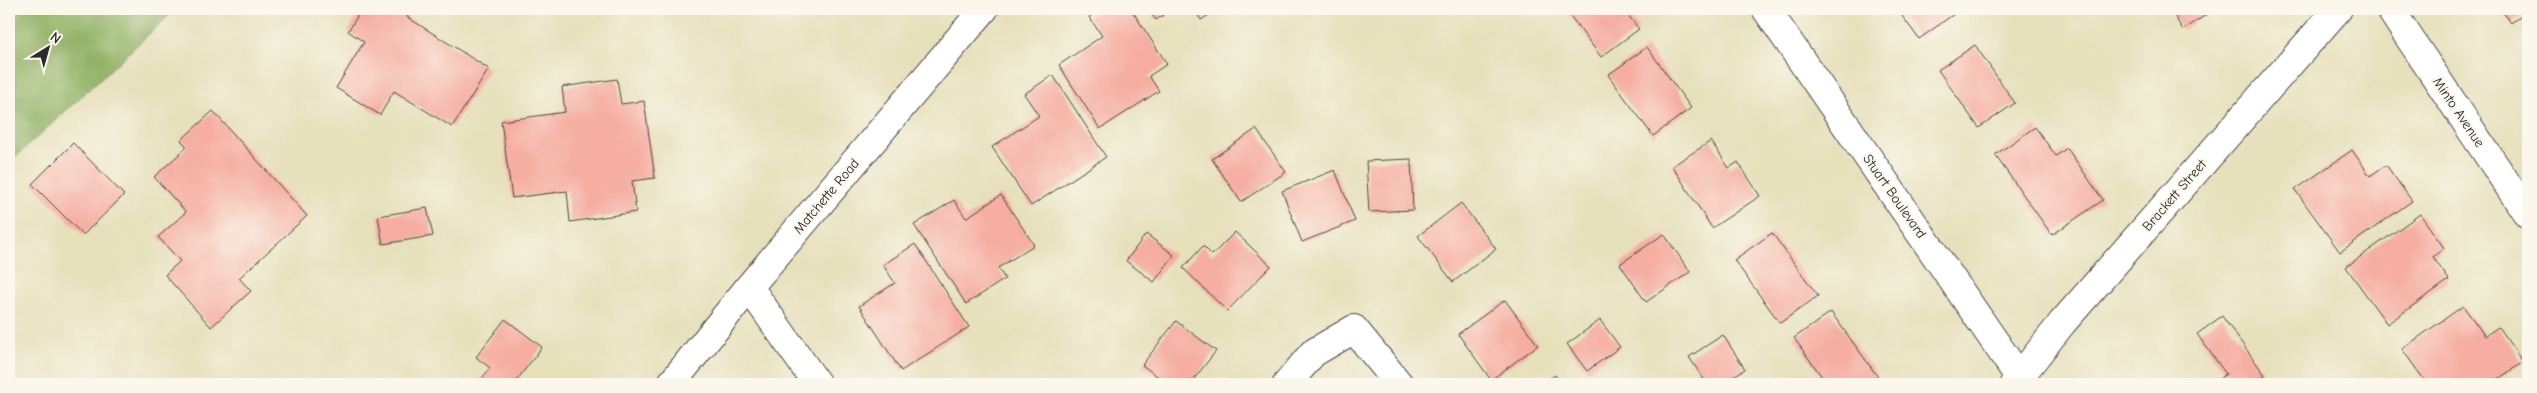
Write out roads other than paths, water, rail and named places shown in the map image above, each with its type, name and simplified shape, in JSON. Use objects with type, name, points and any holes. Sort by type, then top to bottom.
[{"type":"street","name":"Matchette Road","points":[[671,384],[749,288],[984,9]]},
{"type":"street","name":"Stuart Boulevard","points":[[1766,9],[2019,382]]},
{"type":"street","name":"Brackett Street","points":[[2019,382],[2062,323],[2338,9]]},
{"type":"street","name":"Minto Avenue","points":[[2390,9],[2528,215]]},
{"type":"street","points":[[749,288],[817,384]]},
{"type":"street","points":[[1288,384],[1314,353],[1354,329],[1399,384]]}]
